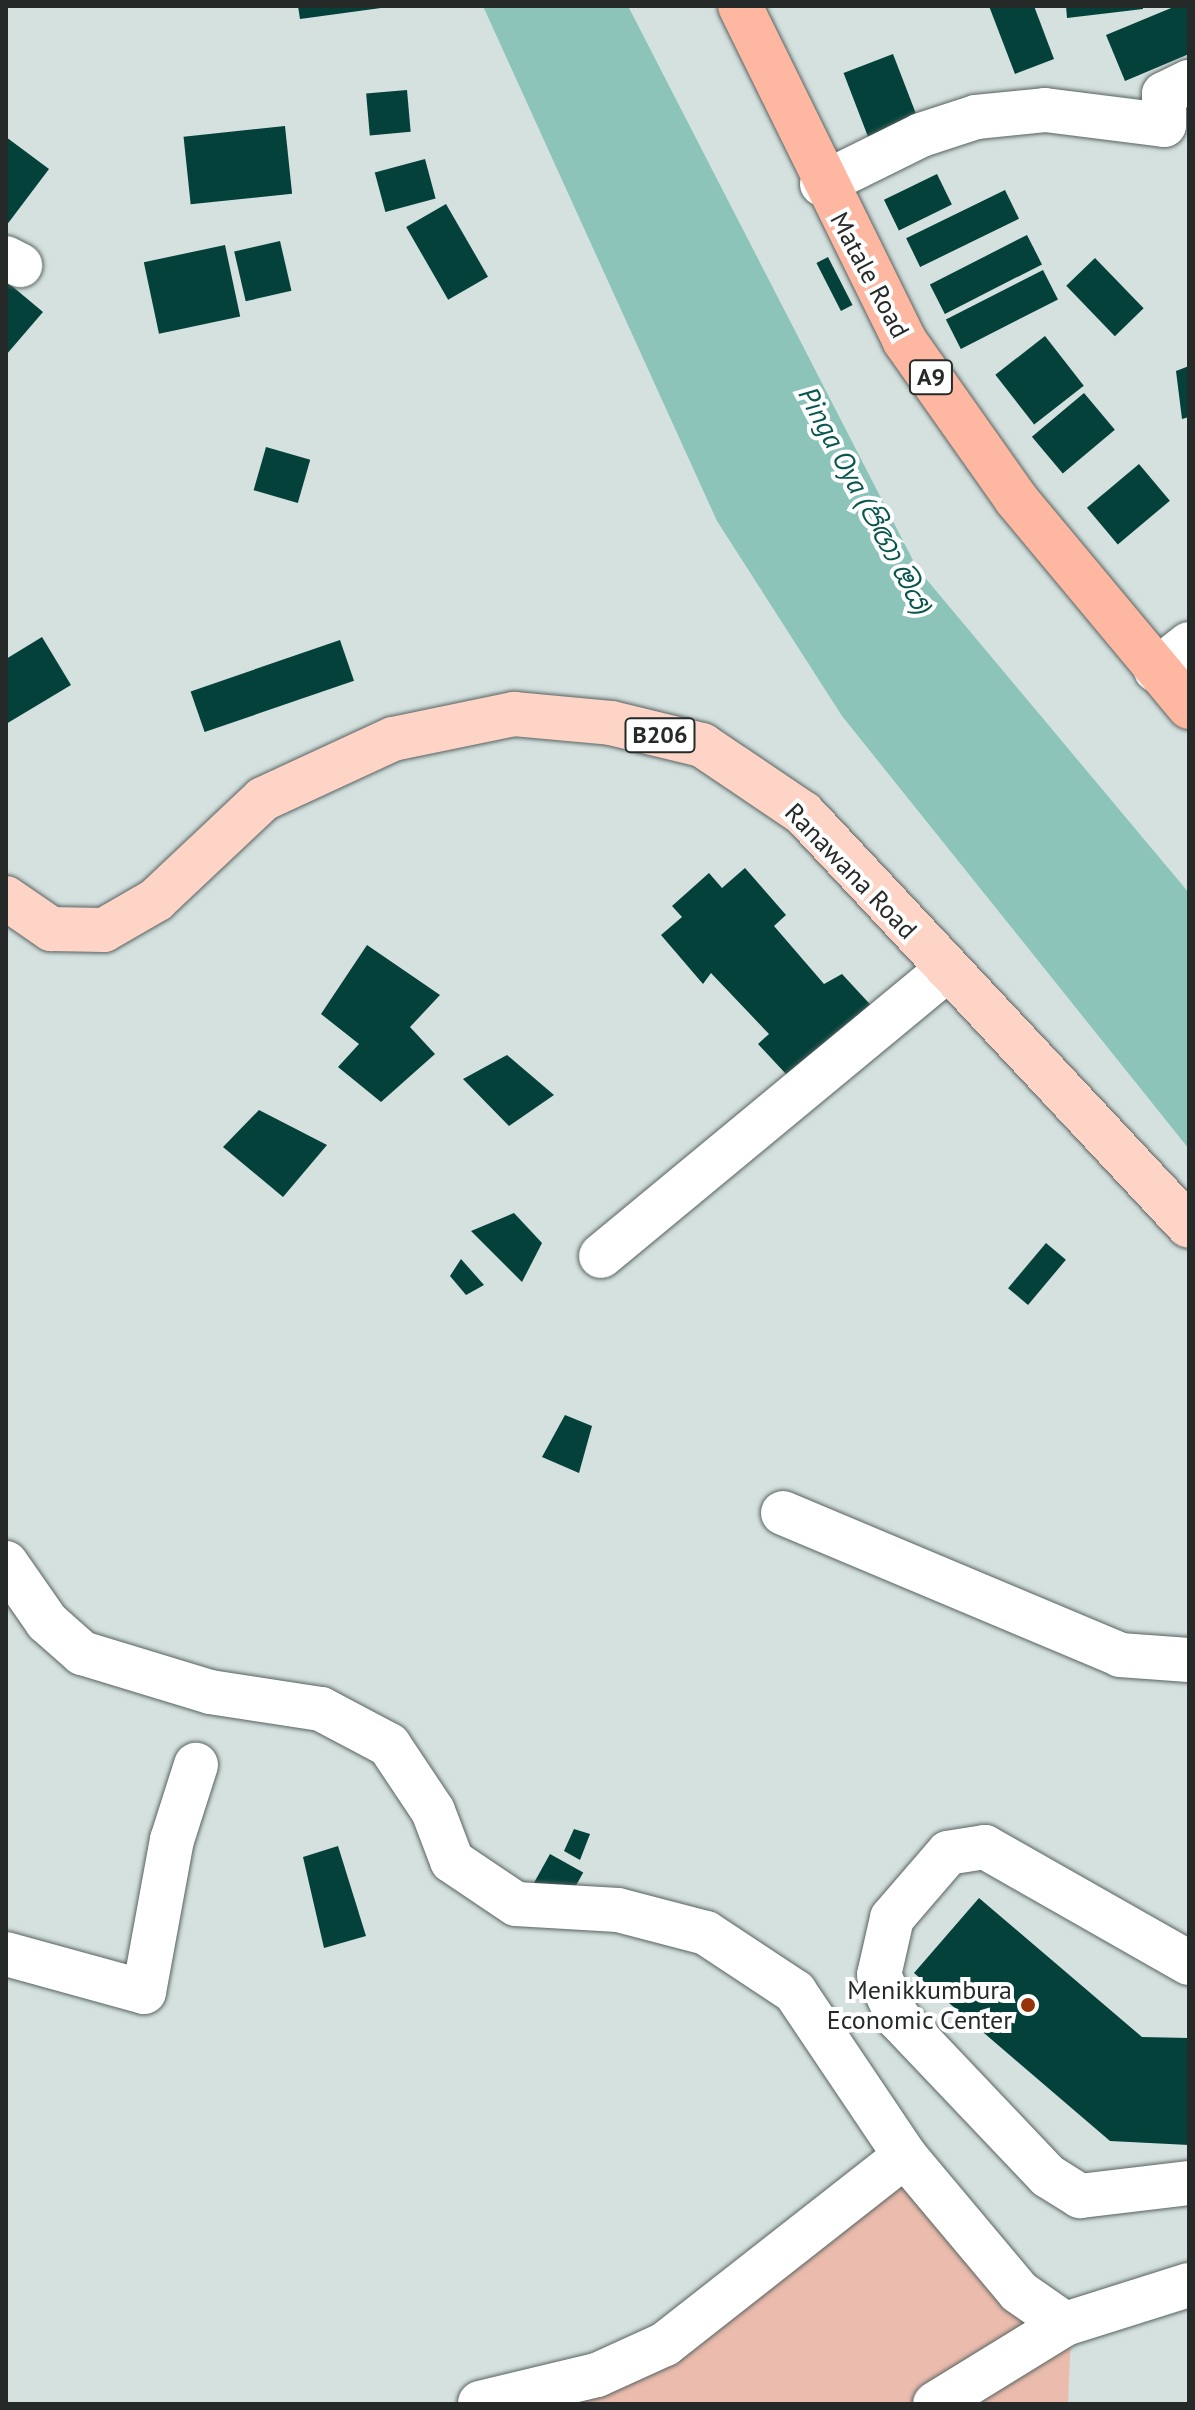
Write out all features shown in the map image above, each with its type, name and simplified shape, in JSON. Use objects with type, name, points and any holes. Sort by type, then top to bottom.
[{"type":"highway","name":"Matale Road","points":[[740,6],[822,184],[904,340],[1016,499],[1173,657],[1189,707]]},
{"type":"main road","name":"Ranawana Road","points":[[6,898],[51,929],[104,930],[156,900],[263,799],[393,739],[514,714],[611,723],[702,745],[803,813],[946,971],[1189,1226]]},
{"type":"street","points":[[822,184],[921,135],[976,117],[1045,110],[1164,125],[1164,94],[1189,82]]},
{"type":"street","points":[[601,1256],[946,971]]},
{"type":"street","points":[[783,1513],[1120,1655],[1189,1660]]},
{"type":"street","points":[[6,1563],[47,1622],[82,1653],[210,1692],[321,1709],[389,1745],[433,1811],[452,1861],[516,1904],[618,1910],[706,1933],[795,1992],[905,2156],[1019,2292],[1065,2324]]},
{"type":"street","points":[[6,1954],[144,1992],[172,1840],[196,1765]]},
{"type":"street","points":[[1189,1963],[985,1847],[948,1853],[892,1918],[879,1975],[898,2018],[1048,2176],[1080,2196],[1189,2183]]},
{"type":"street","points":[[480,2403],[597,2375],[665,2344],[905,2156]]},
{"type":"street","points":[[935,2404],[1065,2324],[1189,2285]]},
{"type":"shaded area","points":[[893,2174],[1071,2334],[1068,2404],[480,2404],[597,2375]]},
{"type":"water","name":"Pinga Oya (පිඟා ඔය)","points":[[483,6],[628,6],[917,568],[1189,893],[1189,1149],[842,716],[717,521]]},
{"type":"building","points":[[298,6],[381,6],[381,8],[300,19]]},
{"type":"building","points":[[989,6],[1034,6],[1054,59],[1015,74]]},
{"type":"building","points":[[1066,6],[1143,6],[1143,9],[1067,18]]},
{"type":"building","points":[[1176,6],[1189,6],[1189,54],[1125,81],[1106,35]]},
{"type":"building","points":[[893,54],[918,119],[869,138],[844,73]]},
{"type":"building","points":[[407,90],[411,132],[370,135],[366,94]]},
{"type":"building","points":[[285,126],[292,194],[191,204],[184,137]]},
{"type":"building","points":[[6,137],[49,169],[6,226]]},
{"type":"building","points":[[425,159],[436,199],[385,212],[375,172]]},
{"type":"building","points":[[937,174],[952,205],[899,230],[884,200]]},
{"type":"building","points":[[1005,190],[1019,219],[920,267],[906,238]]},
{"type":"building","points":[[446,204],[488,277],[448,300],[406,227]]},
{"type":"building","points":[[1027,235],[1042,264],[945,314],[930,284]]},
{"type":"building","points":[[280,241],[291,291],[246,301],[234,252]]},
{"type":"building","points":[[225,245],[240,316],[159,334],[144,262]]},
{"type":"building","points":[[828,257],[853,305],[841,311],[816,263]]},
{"type":"building","points":[[1095,258],[1144,308],[1115,336],[1066,286]]},
{"type":"building","points":[[1043,270],[1058,299],[961,349],[946,319]]},
{"type":"building","points":[[6,281],[43,312],[6,355]]},
{"type":"building","points":[[1045,336],[1084,386],[1034,424],[995,375]]},
{"type":"building","points":[[1189,366],[1189,417],[1182,419],[1176,371]]},
{"type":"building","points":[[1084,393],[1115,430],[1063,473],[1032,437]]},
{"type":"building","points":[[266,447],[310,460],[298,503],[254,490]]},
{"type":"building","points":[[1139,464],[1170,501],[1118,544],[1087,508]]},
{"type":"building","points":[[42,637],[71,685],[6,724],[6,659]]},
{"type":"building","points":[[340,640],[354,681],[205,732],[191,691]]},
{"type":"building","points":[[745,868],[786,915],[774,926],[824,984],[842,974],[879,1014],[799,1088],[758,1044],[769,1034],[711,973],[703,984],[661,935],[682,917],[672,906],[709,873],[722,888]]},
{"type":"building","points":[[367,945],[440,995],[410,1027],[435,1054],[381,1102],[338,1067],[359,1044],[321,1014]]},
{"type":"building","points":[[507,1055],[554,1095],[509,1126],[463,1079]]},
{"type":"building","points":[[259,1110],[327,1145],[283,1197],[223,1147]]},
{"type":"building","points":[[514,1213],[542,1243],[522,1282],[471,1231]]},
{"type":"building","points":[[1046,1243],[1066,1260],[1028,1305],[1008,1288]]},
{"type":"building","points":[[461,1259],[484,1285],[466,1295],[450,1276]]},
{"type":"building","points":[[565,1415],[592,1426],[579,1473],[542,1457]]},
{"type":"building","points":[[574,1829],[590,1834],[580,1860],[564,1851]]},
{"type":"building","points":[[338,1846],[366,1936],[324,1948],[303,1857]]},
{"type":"building","points":[[550,1854],[583,1872],[567,1901],[534,1883]]},
{"type":"building","name":"Menikkumbura Economic Center","points":[[979,1898],[1142,2037],[1189,2038],[1189,2145],[1110,2141],[914,1973]]},
{"type":"place","name":"Menikkumbura Economic Center","points":[[1028,2005]]}]
